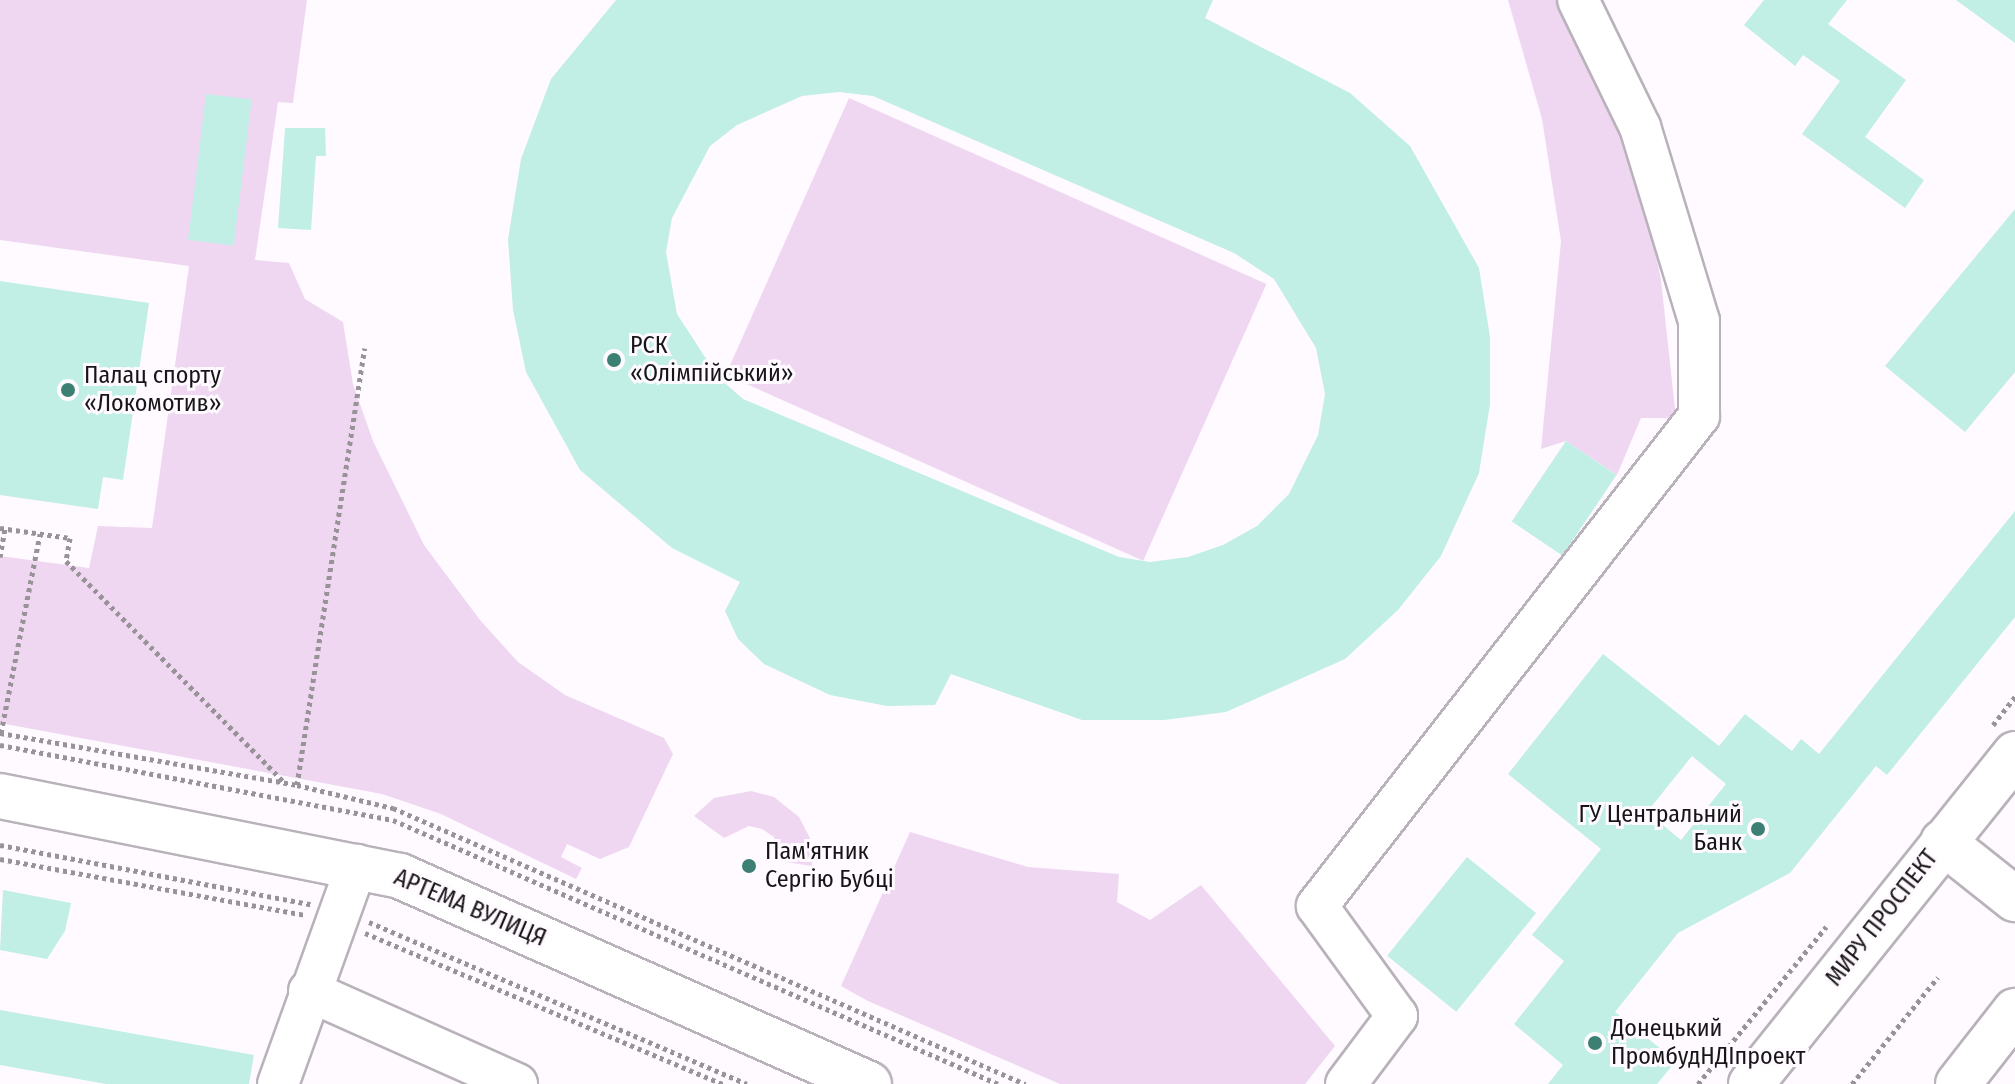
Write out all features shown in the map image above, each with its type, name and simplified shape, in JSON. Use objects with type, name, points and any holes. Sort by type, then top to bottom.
[{"type":"main road","name":"МИРУ ПРОСПЕКТ","points":[[1751,1084],[2015,754]]},
{"type":"main road","name":"АРТЕМА ВУЛИЦЯ","points":[[0,796],[400,876],[869,1084]]},
{"type":"main road","points":[[1943,842],[2015,899]]},
{"type":"main road","points":[[1958,1084],[2015,1011]]},
{"type":"lane","points":[[1346,1084],[1397,1016],[1317,906],[1699,416],[1699,321],[1640,127],[1578,0]]},
{"type":"lane","points":[[278,1084],[357,865]]},
{"type":"lane","points":[[309,991],[517,1084]]},
{"type":"path","points":[[297,785],[365,348]]},
{"type":"path","points":[[0,557],[3,529],[70,538],[66,561],[286,784]]},
{"type":"path","points":[[40,534],[1,733],[297,785],[393,808],[1025,1084]]},
{"type":"path","points":[[0,845],[338,915],[747,1084]]},
{"type":"path","points":[[0,859],[338,915],[723,1084]]},
{"type":"path","points":[[1852,1084],[1938,977]]},
{"type":"shaded area","points":[[0,0],[307,0],[293,103],[278,102],[255,260],[289,263],[305,299],[343,322],[353,384],[373,441],[424,545],[480,620],[518,662],[565,695],[664,738],[673,754],[629,847],[600,859],[567,844],[561,857],[582,868],[576,879],[441,814],[382,794],[0,723],[0,556],[89,568],[98,526],[152,528],[189,266],[0,240]]},
{"type":"shaded area","points":[[1508,0],[1558,0],[1588,45],[1639,169],[1661,280],[1676,418],[1641,418],[1617,475],[1566,441],[1541,449],[1561,241],[1542,119]]},
{"type":"shaded area","points":[[849,98],[1266,284],[1143,561],[726,375]]},
{"type":"shaded area","points":[[751,791],[774,797],[799,817],[811,840],[812,866],[779,861],[774,837],[762,829],[749,826],[724,838],[694,816],[714,798]]},
{"type":"shaded area","points":[[910,832],[1028,867],[1119,874],[1117,902],[1150,920],[1201,885],[1335,1046],[1305,1084],[1060,1084],[868,1001],[841,986]]},
{"type":"building","name":"РСК «Олімпійський»","points":[[616,0],[1213,0],[1205,18],[1350,93],[1410,146],[1479,268],[1490,337],[1490,404],[1479,473],[1441,556],[1398,610],[1345,659],[1226,712],[1164,720],[1082,720],[951,674],[935,705],[887,706],[830,695],[764,664],[738,639],[725,611],[740,582],[672,548],[580,470],[526,372],[513,310],[508,239],[521,159],[551,79]],"holes":[[[839,92],[873,96],[1234,253],[1274,279],[1316,348],[1325,394],[1318,435],[1289,494],[1257,526],[1223,545],[1188,557],[1150,562],[1119,557],[743,399],[718,377],[677,314],[666,252],[672,218],[710,146],[737,125],[802,96]]]},
{"type":"building","points":[[1764,0],[1847,0],[1828,24],[1906,80],[1865,137],[1924,180],[1905,208],[1802,134],[1840,81],[1803,55],[1795,66],[1744,25]]},
{"type":"building","points":[[1956,0],[2015,0],[2015,43]]},
{"type":"building","points":[[206,94],[252,100],[234,246],[188,240]]},
{"type":"building","points":[[285,128],[325,128],[326,156],[316,156],[311,230],[278,228]]},
{"type":"building","points":[[2015,209],[2015,372],[1965,432],[1885,366]]},
{"type":"building","name":"Палац спорту «Локомотив»","points":[[0,281],[149,303],[123,480],[103,477],[98,509],[0,495]]},
{"type":"building","points":[[1566,441],[1617,475],[1562,556],[1512,521]]},
{"type":"building","name":"ГУ Центральний Банк","points":[[2015,511],[2015,617],[1887,775],[1876,766],[1790,873],[1678,933],[1615,1012],[1676,1061],[1657,1084],[1548,1084],[1563,1065],[1514,1024],[1564,961],[1532,935],[1601,849],[1508,774],[1603,654],[1719,746],[1745,714],[1792,751],[1801,739],[1819,754]],"holes":[[[1692,756],[1726,784],[1681,840],[1647,812]]]},
{"type":"building","points":[[1467,857],[1536,913],[1456,1012],[1387,956]]},
{"type":"building","points":[[3,890],[71,903],[65,931],[47,959],[0,950]]},
{"type":"building","points":[[0,1010],[254,1055],[249,1084],[106,1084],[0,1065]]},
{"type":"place","name":"РСК «Олімпійський»","points":[[614,360]]},
{"type":"place","name":"Палац спорту «Локомотив»","points":[[68,390]]},
{"type":"place","name":"ГУ Центральний Банк","points":[[1758,829]]},
{"type":"place","name":"Пам'ятник Сергію Бубці","points":[[749,866]]},
{"type":"place","name":"Донецький ПромбудНДІпроект","points":[[1595,1043]]}]
